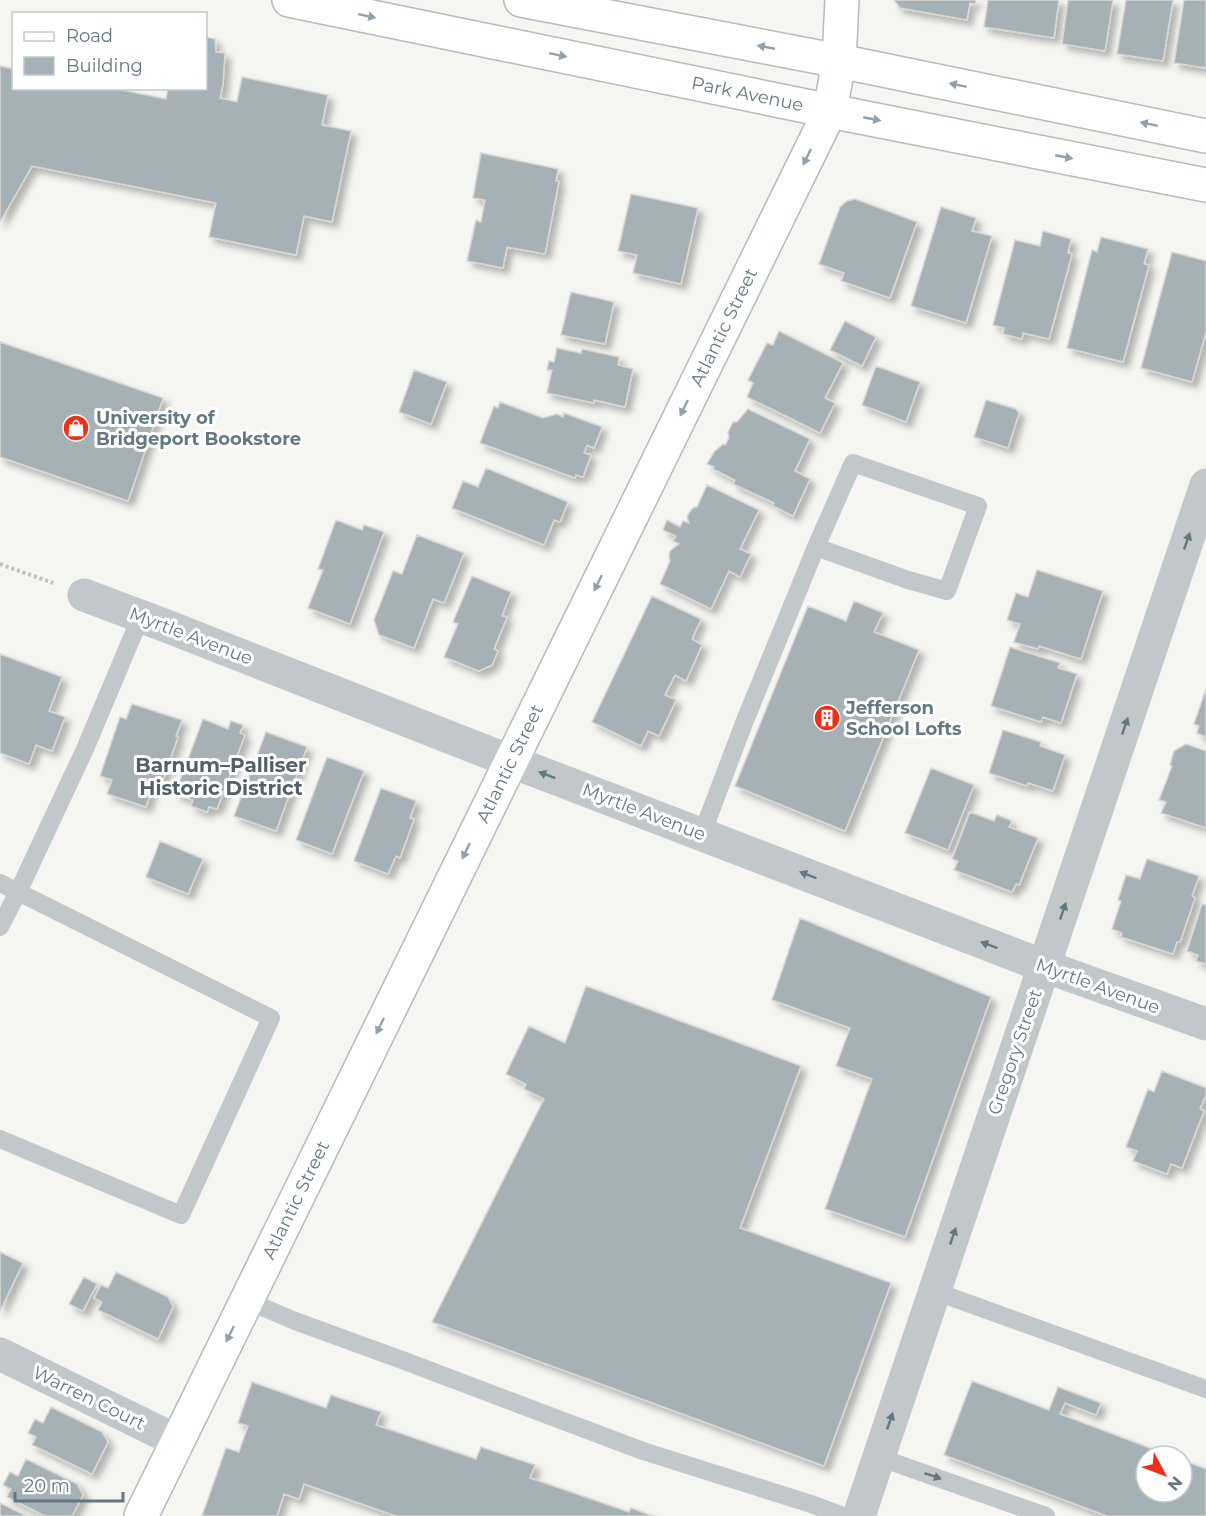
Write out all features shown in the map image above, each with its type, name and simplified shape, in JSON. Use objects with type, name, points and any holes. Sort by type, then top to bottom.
[{"type":"street","name":"Park Avenue","points":[[289,0],[830,111],[1206,185]]},
{"type":"street","points":[[521,0],[840,61],[1206,136]]},
{"type":"street","name":"Atlantic Street","points":[[141,1516],[830,111],[840,61],[842,0]]},
{"type":"street","name":"Gregory Street","points":[[859,1516],[1206,485]]},
{"type":"street","name":"Myrtle Avenue","points":[[84,595],[1044,966],[1206,1024]]},
{"type":"street","name":"Warren Court","points":[[0,1354],[177,1441]]},
{"type":"lane","points":[[702,834],[744,723],[816,547],[853,463],[978,506],[947,591],[908,580],[816,547]]},
{"type":"lane","points":[[0,927],[85,749],[141,616]]},
{"type":"lane","points":[[0,883],[271,1018],[181,1215],[0,1139]]},
{"type":"lane","points":[[934,1292],[1206,1389]]},
{"type":"lane","points":[[246,1300],[295,1321],[402,1359],[643,1451],[843,1516]]},
{"type":"lane","points":[[878,1457],[1046,1516]]},
{"type":"path","points":[[0,564],[84,595]]},
{"type":"building","points":[[894,0],[976,0],[975,4],[970,3],[967,20],[900,8]]},
{"type":"building","points":[[988,0],[1059,0],[1054,38],[984,27]]},
{"type":"building","points":[[1068,0],[1113,0],[1105,51],[1062,44]]},
{"type":"building","points":[[1126,0],[1173,0],[1163,61],[1117,54]]},
{"type":"building","points":[[1184,0],[1206,0],[1206,68],[1174,63]]},
{"type":"building","points":[[207,37],[215,39],[216,52],[225,53],[220,98],[237,102],[242,77],[328,95],[322,125],[351,131],[332,222],[304,216],[296,255],[209,237],[216,203],[32,166],[0,222],[0,66],[12,69],[12,90],[122,90],[166,99],[168,90],[207,90]]},
{"type":"building","points":[[481,153],[558,169],[556,181],[559,181],[545,254],[507,247],[503,268],[467,261],[476,220],[481,222],[485,200],[473,198]]},
{"type":"building","points":[[631,194],[698,208],[681,284],[633,273],[637,255],[618,251]]},
{"type":"building","points":[[855,199],[917,222],[890,298],[841,281],[844,273],[819,264],[840,207],[847,201]]},
{"type":"building","points":[[941,207],[976,218],[972,231],[992,236],[966,323],[911,306]]},
{"type":"building","points":[[1043,231],[1071,239],[1068,253],[1072,254],[1049,339],[1023,333],[1022,339],[1003,334],[1004,328],[993,325],[1015,240],[1040,246]]},
{"type":"building","points":[[1101,237],[1148,249],[1144,264],[1149,265],[1123,362],[1067,348],[1092,250],[1097,252]]},
{"type":"building","points":[[1172,252],[1206,261],[1206,332],[1192,382],[1141,368]]},
{"type":"building","points":[[571,292],[614,302],[605,344],[561,335]]},
{"type":"building","points":[[845,321],[876,337],[862,366],[830,350]]},
{"type":"building","points":[[779,331],[843,363],[825,398],[835,403],[820,433],[747,397],[753,383],[748,380],[767,343],[773,345]]},
{"type":"building","name":"University of Bridgeport Bookstore","points":[[0,342],[163,398],[128,501],[0,457]]},
{"type":"building","points":[[557,348],[581,353],[582,349],[619,357],[618,365],[633,369],[625,407],[547,393],[552,370],[547,370],[549,361],[554,362]]},
{"type":"building","points":[[876,366],[920,382],[906,422],[862,405]]},
{"type":"building","points":[[414,370],[447,382],[431,424],[399,412]]},
{"type":"building","points":[[986,400],[1016,409],[1019,413],[1008,448],[974,437]]},
{"type":"building","points":[[500,402],[543,418],[557,414],[563,417],[564,413],[602,427],[594,448],[587,445],[584,453],[591,455],[583,477],[576,475],[575,478],[480,443],[494,406],[498,408]]},
{"type":"building","points":[[748,409],[810,439],[795,471],[810,479],[793,516],[773,506],[774,503],[733,484],[735,480],[707,464],[714,452],[723,444],[725,445],[733,422],[737,422]]},
{"type":"building","points":[[486,468],[568,502],[560,522],[554,520],[544,545],[452,508],[463,481],[478,487]]},
{"type":"building","points":[[707,485],[759,510],[740,549],[751,554],[740,577],[729,571],[711,609],[660,584],[670,561],[670,551],[679,544],[673,541],[676,536],[663,530],[667,520],[680,527],[683,521],[689,523],[687,517],[693,508],[697,507]]},
{"type":"building","points":[[336,520],[362,530],[364,525],[384,532],[350,624],[308,608],[323,570],[318,569]]},
{"type":"building","points":[[417,535],[464,553],[444,603],[433,599],[414,648],[379,635],[374,620],[393,571],[402,574]]},
{"type":"building","points":[[1037,570],[1103,591],[1081,659],[1039,646],[1038,649],[1014,642],[1020,624],[1007,620],[1016,593],[1028,597]]},
{"type":"building","points":[[472,576],[511,592],[502,616],[507,617],[494,649],[498,651],[492,665],[479,671],[444,657],[458,624],[453,622]]},
{"type":"building","points":[[652,596],[701,619],[692,639],[702,645],[686,681],[675,675],[665,695],[676,700],[659,736],[648,731],[641,746],[592,722]]},
{"type":"building","name":"Jefferson School Lofts","points":[[854,601],[883,613],[874,632],[919,650],[845,831],[735,786],[808,606],[846,621]]},
{"type":"building","points":[[1010,647],[1060,663],[1058,668],[1077,674],[1061,723],[1043,717],[1041,722],[991,706]]},
{"type":"building","points":[[0,654],[62,677],[49,711],[65,717],[52,751],[36,745],[29,764],[0,753]]},
{"type":"building","points":[[1206,689],[1206,737],[1197,733],[1199,726],[1194,724]]},
{"type":"building","points":[[132,704],[182,720],[161,786],[154,783],[146,807],[107,794],[112,780],[100,776],[120,717],[126,719]]},
{"type":"building","points":[[203,719],[228,729],[231,721],[243,725],[240,733],[245,735],[217,809],[209,807],[207,812],[191,806],[193,800],[175,794]]},
{"type":"building","points":[[1003,730],[1041,742],[1040,746],[1065,755],[1053,791],[1028,783],[1027,786],[989,773]]},
{"type":"building","points":[[266,732],[307,747],[276,831],[234,816]]},
{"type":"building","points":[[1186,744],[1206,751],[1206,828],[1161,813],[1166,802],[1159,800],[1172,766],[1170,765],[1174,751]]},
{"type":"building","points":[[327,757],[364,771],[332,854],[296,840]]},
{"type":"building","points":[[931,768],[974,785],[948,850],[905,833]]},
{"type":"building","points":[[381,788],[416,801],[410,818],[414,819],[400,858],[396,856],[388,874],[354,861]]},
{"type":"building","points":[[970,812],[994,821],[997,815],[1012,821],[1009,827],[1038,838],[1019,885],[1016,884],[1012,892],[954,870],[958,861],[952,859]]},
{"type":"building","points":[[160,841],[203,859],[188,894],[146,877]]},
{"type":"building","points":[[1147,859],[1199,876],[1192,896],[1195,898],[1180,942],[1177,942],[1173,954],[1121,937],[1122,933],[1112,929],[1126,875],[1140,879]]},
{"type":"building","points":[[1202,904],[1206,905],[1206,964],[1196,961],[1198,955],[1187,951]]},
{"type":"building","points":[[800,918],[991,997],[905,1237],[825,1209],[872,1079],[836,1066],[850,1028],[772,1000]]},
{"type":"building","points":[[586,986],[801,1066],[740,1228],[891,1283],[824,1466],[432,1322],[544,1099],[524,1089],[526,1084],[506,1074],[529,1026],[565,1043]]},
{"type":"building","points":[[1162,1071],[1206,1088],[1206,1095],[1200,1109],[1204,1111],[1182,1168],[1171,1164],[1167,1174],[1133,1161],[1137,1151],[1126,1147],[1148,1089],[1154,1092]]},
{"type":"building","points":[[0,1252],[23,1263],[0,1311]]},
{"type":"building","points":[[116,1272],[168,1297],[173,1307],[158,1339],[98,1310],[102,1302],[94,1298],[101,1285],[108,1288]]},
{"type":"building","points":[[84,1277],[97,1284],[83,1311],[69,1304]]},
{"type":"building","points":[[972,1381],[1049,1410],[1058,1387],[1101,1403],[1096,1415],[1065,1403],[1060,1414],[1139,1444],[1134,1444],[1134,1504],[1194,1504],[1194,1464],[1206,1469],[1206,1516],[1107,1516],[944,1455]]},
{"type":"building","points":[[252,1382],[326,1408],[331,1395],[381,1412],[376,1425],[476,1459],[481,1447],[535,1465],[530,1478],[629,1512],[631,1508],[653,1516],[396,1516],[304,1484],[299,1499],[284,1494],[277,1516],[202,1516],[226,1448],[239,1452],[248,1426],[238,1423]]},
{"type":"building","points":[[51,1407],[102,1432],[108,1442],[92,1474],[32,1445],[36,1437],[28,1433],[35,1419],[43,1423]]},
{"type":"building","points":[[26,1459],[77,1484],[83,1495],[72,1516],[45,1516],[7,1497],[11,1489],[3,1485],[10,1472],[18,1476]]},
{"type":"building","points":[[0,1503],[27,1516],[0,1516]]},
{"type":"place","name":"University of Bridgeport Bookstore","points":[[76,428]]},
{"type":"place","name":"Jefferson School Lofts","points":[[827,718]]},
{"type":"district","name":"Barnum–Palliser Historic District","points":[[221,776]]}]
